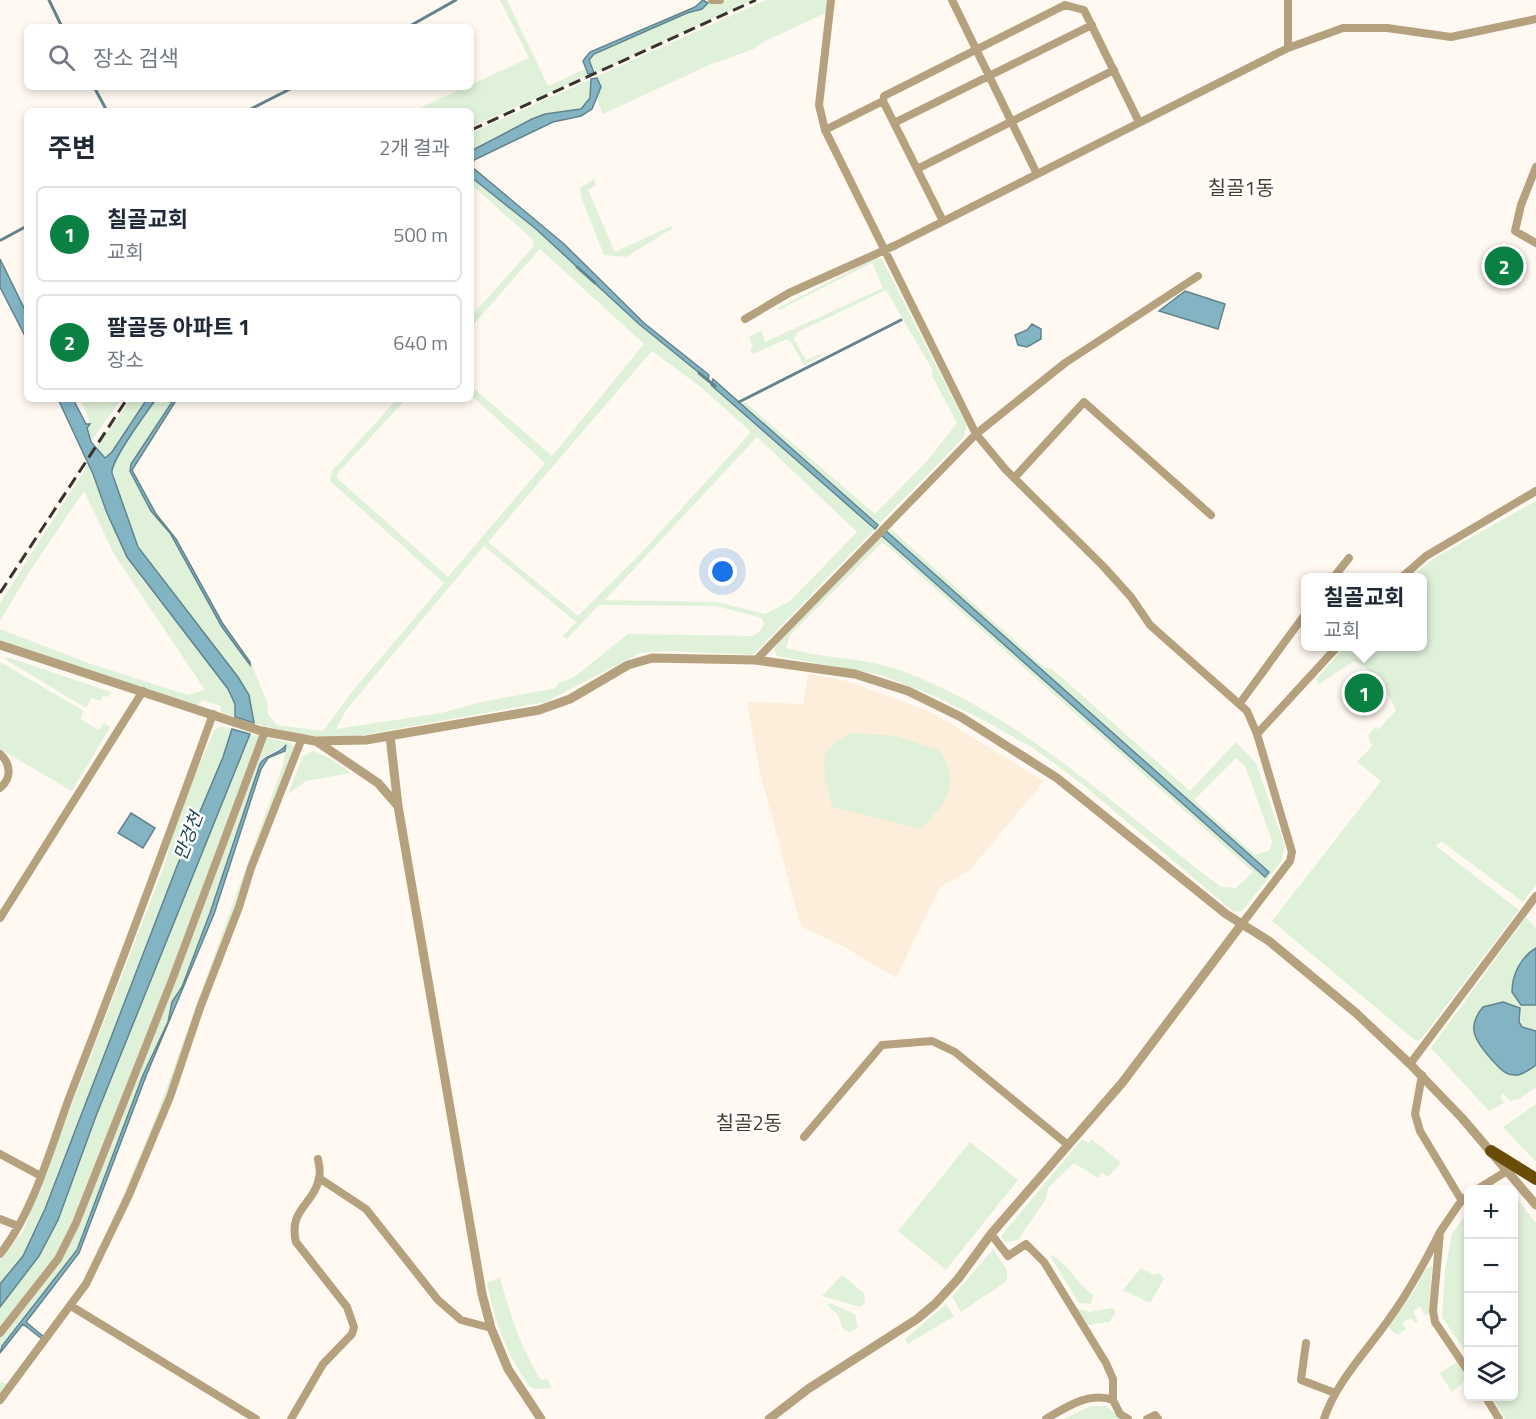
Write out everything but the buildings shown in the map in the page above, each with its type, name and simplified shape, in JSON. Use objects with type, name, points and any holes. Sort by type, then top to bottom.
[{"type":"highway","points":[[1491,1151],[1536,1179]]},
{"type":"street","points":[[712,0],[720,0]]},
{"type":"street","points":[[769,1419],[808,1389],[927,1311],[957,1279],[991,1234],[1122,1083],[1290,861],[1292,852],[1257,734],[1247,711],[1150,625],[1131,597],[1103,566],[1014,478],[976,434],[825,130],[819,105],[831,0]]},
{"type":"street","points":[[952,0],[1037,174]]},
{"type":"street","points":[[1288,0],[1288,48]]},
{"type":"street","points":[[825,130],[883,101],[884,96],[1065,5],[1084,10],[1139,122]]},
{"type":"street","points":[[745,319],[789,293],[943,221],[1288,48],[1343,28],[1387,28],[1458,36],[1536,19]]},
{"type":"street","points":[[894,123],[1092,26]]},
{"type":"street","points":[[917,169],[1114,70]]},
{"type":"street","points":[[883,101],[943,221]]},
{"type":"street","points":[[1536,167],[1521,205],[1515,231],[1536,243]]},
{"type":"street","points":[[756,660],[976,434],[1065,363],[1198,276]]},
{"type":"street","points":[[1014,478],[1084,402],[1211,515]]},
{"type":"street","points":[[1407,573],[1426,556],[1536,491]]},
{"type":"street","points":[[1337,573],[1349,558]]},
{"type":"street","points":[[1240,703],[1301,619]]},
{"type":"street","points":[[0,645],[263,731],[315,741],[340,742],[390,736],[539,710],[570,699],[628,665],[652,658],[756,660],[855,674],[881,681],[961,717],[1057,778],[1241,925],[1269,941],[1410,1064],[1491,1151],[1536,1205]]},
{"type":"street","points":[[1257,734],[1333,651]]},
{"type":"street","points":[[0,918],[143,691]]},
{"type":"street","points":[[0,1254],[18,1226],[39,1175],[217,716]]},
{"type":"street","points":[[0,1333],[58,1259],[76,1223],[172,980],[263,731]]},
{"type":"street","points":[[390,736],[398,806],[482,1294],[491,1328],[508,1369],[541,1419]]},
{"type":"street","points":[[0,1400],[71,1306],[99,1259],[170,1097],[251,868],[302,738]]},
{"type":"street","points":[[315,741],[378,783],[398,806]]},
{"type":"street","points":[[0,754],[8,765],[9,773],[0,788]]},
{"type":"street","points":[[1410,1064],[1536,896]]},
{"type":"street","points":[[804,1137],[882,1045],[932,1041],[955,1052],[1068,1145]]},
{"type":"street","points":[[1422,1076],[1415,1114],[1420,1131],[1464,1197]]},
{"type":"street","points":[[0,1154],[39,1175]]},
{"type":"street","points":[[291,1419],[323,1364],[352,1334],[354,1328],[347,1307],[296,1242],[292,1229],[297,1215],[320,1178],[318,1159]]},
{"type":"street","points":[[1484,1185],[1507,1171]]},
{"type":"street","points":[[320,1178],[366,1209],[438,1300],[461,1320],[491,1328]]},
{"type":"street","points":[[1324,1419],[1335,1394],[1390,1318],[1423,1266],[1440,1232],[1464,1199]]},
{"type":"street","points":[[0,1219],[18,1226]]},
{"type":"street","points":[[1440,1232],[1432,1311],[1435,1322],[1464,1365]]},
{"type":"street","points":[[991,1234],[1008,1256],[1026,1244],[1044,1263],[1106,1362],[1113,1379],[1113,1400],[1120,1414],[1128,1419]]},
{"type":"street","points":[[71,1306],[256,1419]]},
{"type":"street","points":[[1306,1343],[1301,1380],[1335,1394]]},
{"type":"street","points":[[1046,1419],[1089,1398],[1105,1397],[1113,1400]]},
{"type":"street","points":[[1488,1401],[1499,1419]]},
{"type":"street","points":[[1147,1419],[1155,1415],[1158,1419]]},
{"type":"shaded area","points":[[808,674],[847,681],[931,712],[1044,781],[970,870],[940,887],[896,978],[843,946],[802,927],[799,920],[760,772],[747,702],[803,704]]},
{"type":"green space","points":[[500,0],[507,0],[548,86],[585,69],[589,75],[474,126],[474,108],[420,108],[459,90],[474,90],[474,83],[529,58]]},
{"type":"green space","points":[[753,0],[594,73],[589,58],[611,46],[687,13],[697,11],[708,3]]},
{"type":"green space","points":[[766,0],[827,0],[826,13],[761,43],[754,49],[709,65],[603,114],[597,100],[601,87],[595,77]]},
{"type":"green space","points":[[591,79],[590,98],[581,109],[545,114],[474,149],[474,132]]},
{"type":"green space","points":[[474,179],[536,229],[639,324],[708,380],[707,383],[875,529],[753,655],[665,651],[640,653],[546,702],[358,736],[305,735],[254,723],[243,686],[138,547],[123,509],[112,466],[154,402],[172,402],[131,464],[130,471],[151,511],[173,538],[222,627],[251,663],[267,702],[268,714],[277,725],[323,731],[351,693],[444,583],[330,481],[332,471],[394,402],[403,402],[337,474],[337,478],[448,577],[545,463],[474,398],[474,389],[552,456],[644,344],[540,249],[474,324],[474,313],[534,246],[532,239],[474,187]],"holes":[[[652,351],[702,388],[751,432],[643,551],[578,616],[488,542]],[[757,437],[857,532],[790,601],[765,614],[717,602],[605,600]],[[484,546],[576,622],[563,636],[567,639],[599,605],[716,606],[762,618],[764,624],[759,632],[752,636],[628,634],[574,677],[559,683],[556,688],[481,702],[441,713],[336,729],[346,710]]]},
{"type":"green space","points":[[594,179],[596,185],[588,190],[615,252],[671,226],[673,228],[626,257],[604,255],[581,197],[580,188]]},
{"type":"green space","points":[[875,258],[882,259],[967,426],[963,438],[878,525],[741,404],[745,402],[875,514],[927,461],[957,423],[932,376],[932,369],[886,290],[798,332],[794,339],[806,360],[821,354],[823,356],[804,365],[787,339],[753,354],[750,349],[753,347],[749,337],[761,330],[765,342],[883,288],[872,263],[779,310],[778,308]]},
{"type":"green space","points":[[82,402],[119,402],[91,442],[87,428],[89,420]]},
{"type":"green space","points":[[129,402],[145,402],[112,452],[105,458],[96,448]]},
{"type":"green space","points":[[88,465],[123,549],[142,579],[228,689],[235,704],[235,717],[221,712],[221,706],[202,700],[198,707],[0,641],[0,629],[88,663],[188,695],[205,690],[114,554],[84,491],[28,574],[0,621],[0,603]]},
{"type":"green space","points":[[1536,501],[1536,885],[1523,902],[1441,841],[1436,846],[1519,910],[1421,1039],[1416,1041],[1272,921],[1381,781],[1357,762],[1372,746],[1368,736],[1374,728],[1379,729],[1396,710],[1379,681],[1354,661],[1319,684],[1316,679],[1341,651],[1427,651],[1427,573],[1416,573],[1431,560]]},
{"type":"green space","points":[[890,528],[1045,668],[1052,669],[1190,791],[1236,742],[1256,763],[1285,846],[1281,862],[1242,911],[1234,912],[1082,784],[1033,748],[985,721],[939,698],[881,675],[777,656],[774,650],[784,634],[881,535],[1264,877],[1268,872],[885,530]],"holes":[[[882,543],[885,544],[1253,872],[1236,888],[1221,887],[1069,767],[989,713],[947,690],[888,666],[786,648],[790,635]],[[1236,758],[1245,766],[1272,841],[1270,850],[1255,855],[1194,800]]]},
{"type":"green space","points":[[3,658],[10,658],[111,692],[108,697],[103,696],[100,701],[92,698],[86,708]]},
{"type":"green space","points":[[0,662],[84,711],[80,719],[99,730],[104,723],[110,727],[72,791],[0,749]]},
{"type":"green space","points":[[221,726],[232,729],[223,757],[178,865],[45,1209],[23,1256],[0,1284],[0,1261],[23,1231],[166,861],[174,827],[214,730]]},
{"type":"green space","points":[[853,733],[896,736],[940,751],[950,774],[950,784],[943,802],[921,829],[832,807],[825,773],[826,754],[831,746],[840,739]]},
{"type":"green space","points":[[250,734],[262,737],[74,1222],[57,1259],[0,1331],[0,1307],[39,1256],[58,1220],[96,1116]]},
{"type":"green space","points":[[264,737],[291,743],[294,747],[172,1081],[120,1212],[104,1248],[71,1304],[0,1397],[0,1382],[8,1384],[67,1307],[101,1249],[157,1114],[283,765],[287,745],[264,757],[260,764],[210,913],[182,987],[172,1002],[168,1022],[143,1075],[77,1250],[0,1348],[0,1335],[59,1260],[77,1224],[173,981]]},
{"type":"green space","points":[[314,751],[332,759],[351,773],[306,781],[288,794],[303,756]]},
{"type":"green space","points":[[1526,917],[1536,928],[1536,948],[1517,968],[1512,989],[1519,1003],[1536,1005],[1536,1031],[1522,1027],[1519,1022],[1519,1008],[1507,1003],[1519,1075],[1536,1065],[1536,1087],[1521,1098],[1510,1101],[1503,1093],[1500,1096],[1504,1103],[1489,1111],[1431,1048]]},
{"type":"green space","points":[[1536,1104],[1536,1162],[1503,1127]]},
{"type":"green space","points":[[1082,1139],[1088,1143],[1092,1139],[1121,1163],[1108,1177],[1102,1173],[1098,1178],[1074,1163],[1048,1188],[1046,1199],[1018,1240],[1005,1242],[1001,1236]]},
{"type":"green space","points":[[970,1142],[1018,1180],[946,1270],[898,1231]]},
{"type":"green space","points":[[1518,1200],[1536,1223],[1536,1419],[1505,1419],[1495,1401],[1518,1401]]},
{"type":"green space","points":[[1464,1217],[1464,1349],[1442,1317],[1445,1270],[1452,1234]]},
{"type":"green space","points":[[993,1249],[1007,1270],[1007,1281],[961,1312],[952,1297]]},
{"type":"green space","points":[[1049,1254],[1068,1268],[1093,1295],[1091,1304],[1079,1303]]},
{"type":"green space","points":[[1432,1266],[1429,1313],[1426,1316],[1420,1307],[1413,1311],[1418,1321],[1415,1323],[1411,1318],[1402,1323],[1406,1329],[1397,1335],[1388,1327],[1416,1288],[1425,1270]]},
{"type":"green space","points":[[1141,1268],[1154,1275],[1159,1273],[1164,1279],[1150,1303],[1123,1290]]},
{"type":"green space","points":[[842,1275],[864,1293],[865,1303],[860,1307],[822,1296]]},
{"type":"green space","points":[[500,1277],[527,1356],[541,1380],[548,1379],[552,1388],[535,1389],[529,1386],[508,1349],[498,1324],[487,1283]]},
{"type":"green space","points":[[830,1303],[855,1314],[858,1328],[850,1332],[843,1329],[838,1315],[827,1305]]},
{"type":"green space","points":[[946,1304],[954,1316],[908,1344],[905,1339]]},
{"type":"green space","points":[[1074,1307],[1089,1312],[1113,1308],[1116,1312],[1109,1322],[1087,1325]]},
{"type":"green space","points":[[1458,1361],[1464,1369],[1464,1382],[1452,1392],[1440,1373]]},
{"type":"green space","points":[[1091,1406],[1106,1406],[1122,1419],[1064,1419]]},
{"type":"water","points":[[703,0],[708,3],[702,9],[687,13],[594,54],[589,60],[594,73],[588,74],[583,61],[590,52],[695,7]]},
{"type":"water","points":[[597,78],[601,87],[592,109],[581,116],[553,122],[474,160],[474,149],[532,119],[545,114],[581,109],[590,98],[591,79]]},
{"type":"water","points":[[474,169],[564,244],[644,323],[709,375],[708,380],[639,324],[536,229],[474,179]]},
{"type":"water","points":[[0,259],[24,308],[24,334],[0,287]]},
{"type":"water","points":[[1185,291],[1225,304],[1218,329],[1159,311]]},
{"type":"water","points":[[1032,324],[1041,329],[1041,339],[1027,347],[1018,345],[1015,335],[1027,330]]},
{"type":"water","points":[[713,379],[878,525],[875,529],[711,385]]},
{"type":"water","points":[[59,402],[75,402],[86,424],[90,424],[87,428],[91,442],[105,458],[112,452],[145,402],[154,402],[117,458],[112,473],[138,547],[238,677],[249,695],[254,723],[235,717],[235,704],[228,689],[127,557],[107,513],[93,474]]},
{"type":"water","points":[[172,402],[175,402],[132,470],[156,514],[176,539],[223,624],[250,665],[222,627],[170,533],[151,511],[130,471],[131,464]]},
{"type":"water","points":[[885,530],[1269,872],[1265,877],[881,535]]},
{"type":"water","points":[[232,729],[250,734],[96,1116],[58,1220],[39,1256],[0,1307],[0,1284],[23,1256],[45,1209]]},
{"type":"water","points":[[286,745],[285,751],[268,758],[261,769],[214,914],[146,1076],[79,1253],[26,1322],[44,1337],[42,1339],[23,1324],[0,1353],[2,1346],[77,1250],[143,1075],[168,1022],[172,1002],[182,987],[210,913],[260,764],[263,760]]},
{"type":"water","points":[[131,813],[155,828],[143,848],[118,833]]},
{"type":"water","points":[[1536,948],[1536,1005],[1521,1005],[1512,992],[1514,979],[1522,961]]},
{"type":"water","points":[[1503,1002],[1520,1008],[1519,1022],[1522,1027],[1536,1031],[1536,1065],[1518,1075],[1511,1075],[1502,1070],[1481,1047],[1475,1035],[1475,1022],[1483,1007]]},
{"type":"waterway","points":[[49,0],[61,24]]},
{"type":"waterway","points":[[413,24],[456,0]]},
{"type":"waterway","points":[[96,90],[105,108]]},
{"type":"waterway","points":[[253,108],[288,90]]},
{"type":"waterway","points":[[1,240],[24,228]]},
{"type":"waterway","points":[[577,267],[595,283]]},
{"type":"waterway","points":[[739,402],[901,320]]},
{"type":"waterway","points":[[699,373],[715,386]]},
{"type":"railway","points":[[474,129],[756,0]]},
{"type":"railway","points":[[0,593],[125,402]]},
{"type":"place","name":"팔골동 아파트 1","points":[[1504,266]]},
{"type":"place","name":"칠골교회","points":[[1364,693]]},
{"type":"district","name":"칠골1동","points":[[1241,187]]},
{"type":"district","name":"칠골2동","points":[[749,1122]]},
{"type":"water label","name":"만겅천","points":[[188,836]]}]
